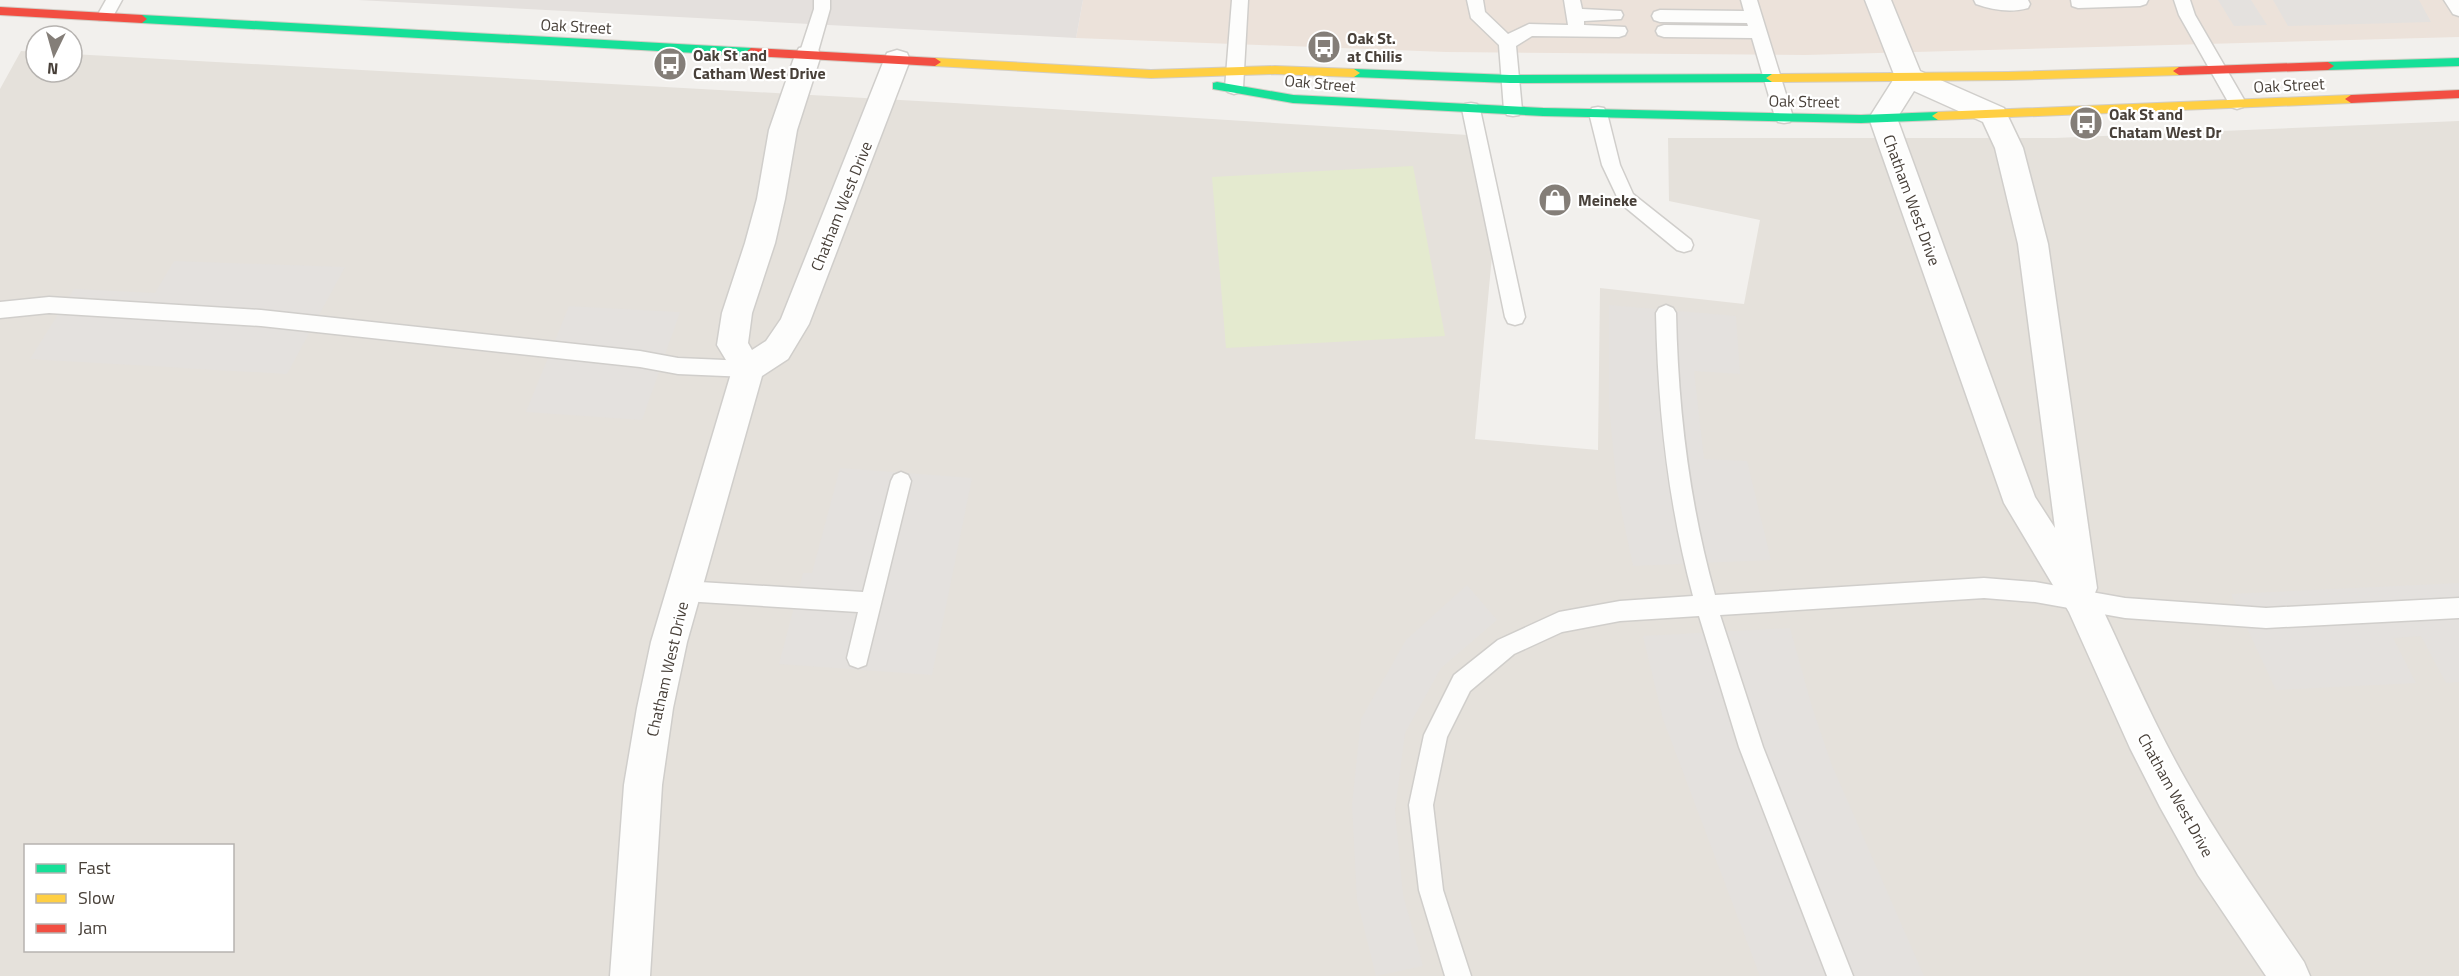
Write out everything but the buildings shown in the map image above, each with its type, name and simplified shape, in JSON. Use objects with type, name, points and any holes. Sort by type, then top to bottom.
[{"type":"main road","name":"Oak Street","points":[[0,11],[1150,74],[1275,70],[1510,79],[1909,77],[2459,62]]},
{"type":"main road","name":"Oak Street","points":[[1150,74],[1293,99],[1471,109],[1784,117],[1884,118],[1994,115],[2459,94]]},
{"type":"street","points":[[1878,0],[1909,77],[1994,115]]},
{"type":"street","points":[[748,369],[732,345],[737,313],[760,243],[771,199],[783,130],[808,55]]},
{"type":"street","name":"Chatham West Drive","points":[[630,976],[643,785],[667,653],[748,369],[777,350],[794,324],[897,60]]},
{"type":"street","name":"Chatham West Drive","points":[[1909,77],[1884,118],[2021,502],[2082,602],[2143,736],[2173,794],[2212,861],[2290,976]]},
{"type":"street","name":"Chatham West Drive","points":[[1994,115],[2009,148],[2033,244],[2082,602]]},
{"type":"lane","points":[[105,16],[114,0]]},
{"type":"lane","points":[[808,55],[822,9],[822,0]]},
{"type":"lane","points":[[1234,89],[1240,0]]},
{"type":"lane","points":[[1476,0],[1477,14],[1507,43],[1513,110]]},
{"type":"lane","points":[[1982,0],[1996,5],[2022,4]]},
{"type":"lane","points":[[2078,2],[2140,0]]},
{"type":"lane","points":[[2452,0],[2459,10]]},
{"type":"lane","points":[[2184,8],[2237,104]]},
{"type":"lane","points":[[1507,43],[1529,30],[1575,15],[1617,23]]},
{"type":"lane","points":[[1662,23],[1754,16],[1784,117]]},
{"type":"lane","points":[[1471,109],[1515,317]]},
{"type":"lane","points":[[1598,113],[1611,165],[1626,198],[1684,245]]},
{"type":"lane","points":[[0,310],[49,305],[261,318],[640,359],[678,366],[748,369]]},
{"type":"lane","points":[[1666,313],[1667,369],[1672,425],[1684,509],[1706,606],[1732,693],[1762,778],[1840,976]]},
{"type":"lane","points":[[858,658],[901,481]]},
{"type":"lane","points":[[1458,976],[1431,890],[1421,805],[1436,735],[1462,683],[1506,647],[1559,622],[1620,611],[1984,588],[2035,592],[2082,602],[2168,612],[2266,618],[2459,608]]},
{"type":"lane","points":[[684,591],[871,603]]},
{"type":"shaded area","points":[[358,0],[1083,0],[1076,38]]},
{"type":"shaded area","points":[[1083,0],[2459,0],[2459,37],[1805,55],[1446,52],[1076,38]]},
{"type":"shaded area","points":[[2218,0],[2251,0],[2267,25],[2234,26]]},
{"type":"shaded area","points":[[2273,0],[2419,0],[2431,22],[2288,26]]},
{"type":"shaded area","points":[[21,51],[24,51],[24,84],[84,84],[84,55],[954,103],[1484,136],[1494,234],[1475,439],[1598,450],[1600,288],[1744,304],[1760,220],[1669,201],[1668,138],[2055,138],[2459,121],[2459,976],[0,976],[0,89]]},
{"type":"shaded area","points":[[174,261],[345,267],[287,374],[30,359],[74,289],[155,293]]},
{"type":"shaded area","points":[[1609,305],[1736,316],[1740,374],[1694,371],[1704,459],[1747,461],[1771,560],[1633,566],[1617,490],[1609,406]]},
{"type":"shaded area","points":[[569,306],[680,312],[642,420],[526,412]]},
{"type":"shaded area","points":[[840,468],[972,478],[932,675],[779,664],[803,573],[812,573]]},
{"type":"shaded area","points":[[2459,583],[2459,682],[2446,683],[2421,636],[2393,638],[2416,683],[2276,690],[2231,594]]},
{"type":"shaded area","points":[[1467,585],[1497,620],[1441,668],[1405,733],[1395,811],[1403,895],[1423,966],[1376,976],[1357,900],[1352,805],[1361,719],[1406,640]]},
{"type":"shaded area","points":[[1790,628],[1812,707],[1831,763],[1924,976],[1760,976],[1663,719],[1643,636]]},
{"type":"green space","points":[[1413,166],[1445,336],[1226,348],[1212,177]]},
{"type":"traffic: fast","points":[[142,19],[751,52]]},
{"type":"traffic: fast","points":[[2328,66],[2459,62]]},
{"type":"traffic: fast","points":[[1354,73],[1510,79],[1772,78]]},
{"type":"traffic: fast","points":[[1217,86],[1293,99],[1543,112],[1861,119],[1938,116]]},
{"type":"traffic: slow","points":[[935,62],[1151,74],[1275,70],[1354,73]]},
{"type":"traffic: slow","points":[[1772,78],[2008,76],[2179,71]]},
{"type":"traffic: slow","points":[[1938,116],[2351,99]]},
{"type":"traffic: jam","points":[[0,11],[142,19]]},
{"type":"traffic: jam","points":[[751,52],[935,62]]},
{"type":"traffic: jam","points":[[2179,71],[2328,66]]},
{"type":"traffic: jam","points":[[2351,99],[2459,94]]},
{"type":"place","name":"Oak St. at Chilis","points":[[1324,47]]},
{"type":"place","name":"Oak St and Catham West Drive","points":[[670,64]]},
{"type":"place","name":"Oak St and Chatam West Dr","points":[[2086,123]]},
{"type":"place","name":"Meineke","points":[[1555,200]]}]
